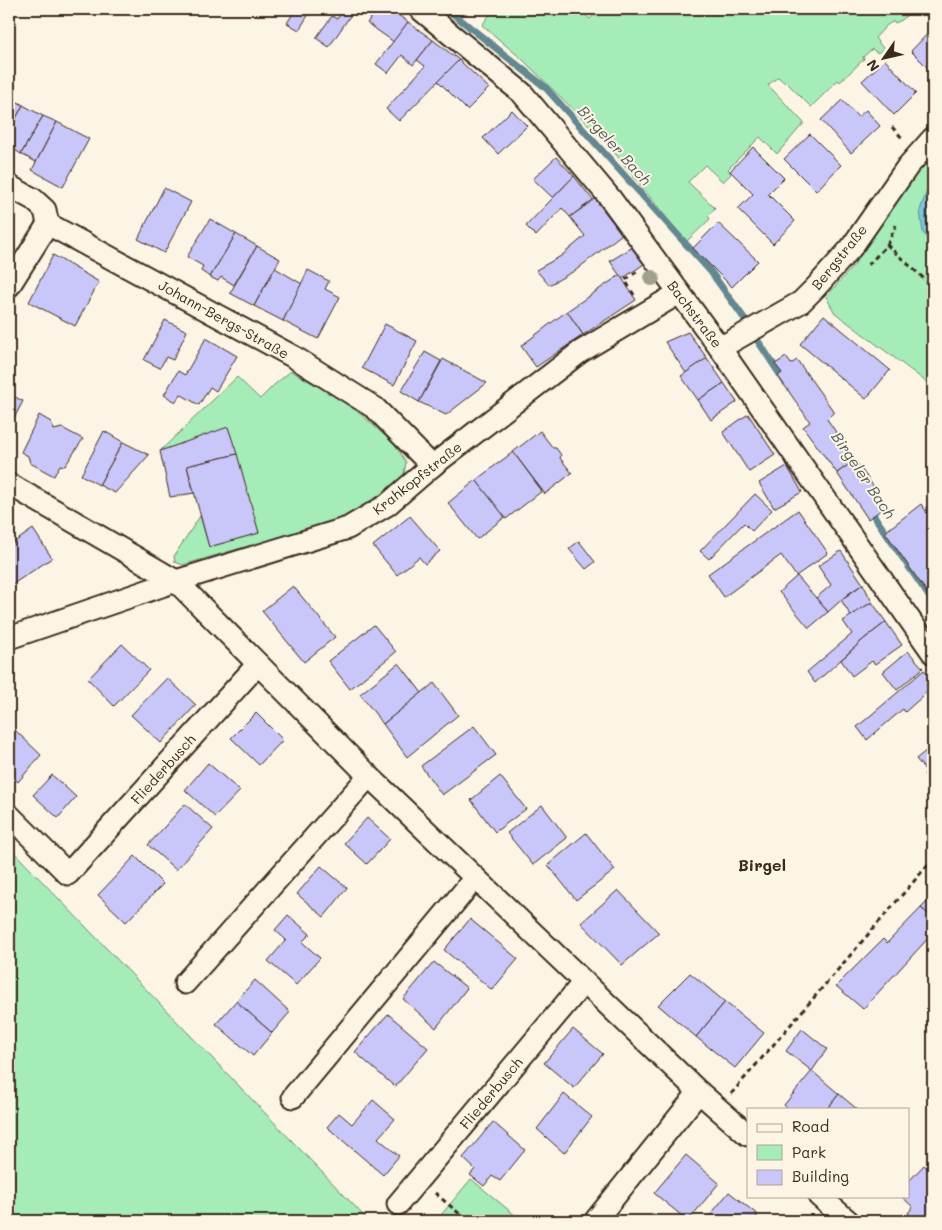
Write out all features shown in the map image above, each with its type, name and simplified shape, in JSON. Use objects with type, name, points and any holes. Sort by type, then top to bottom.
[{"type":"street","name":"Bachstraße","points":[[420,9],[522,93],[610,198],[679,293],[736,339],[933,653]]},
{"type":"street","name":"Bergstraße","points":[[736,339],[801,302],[816,287],[851,248],[908,166],[933,138]]},
{"type":"street","points":[[9,186],[33,200],[45,210],[48,224],[9,286]]},
{"type":"street","name":"Johann-Bergs-Straße","points":[[48,224],[294,357],[375,408],[432,466]]},
{"type":"street","name":"Krahkopfstraße","points":[[9,638],[176,581],[348,528],[387,505],[432,466],[580,352],[679,293]]},
{"type":"street","points":[[9,484],[176,581],[369,776],[698,1092],[747,1134]]},
{"type":"street","name":"Fliederbusch","points":[[9,815],[68,874],[258,664]]},
{"type":"street","points":[[185,983],[369,776]]},
{"type":"street","points":[[293,1098],[475,878]]},
{"type":"street","name":"Fliederbusch","points":[[398,1204],[584,982]]},
{"type":"street","points":[[595,1221],[698,1092]]},
{"type":"street","points":[[821,1198],[848,1221]]},
{"type":"path","points":[[861,272],[887,245],[933,287]]},
{"type":"path","points":[[634,274],[624,281],[635,297]]},
{"type":"path","points":[[718,1109],[933,859]]},
{"type":"path","points":[[418,1179],[468,1221]]},
{"type":"green space","points":[[494,9],[578,9],[590,19],[596,13],[592,9],[907,9],[910,12],[902,20],[895,23],[894,21],[887,25],[875,38],[883,48],[878,53],[872,49],[840,82],[838,80],[811,107],[786,82],[778,77],[768,85],[804,123],[777,154],[760,137],[728,169],[731,174],[723,182],[705,165],[688,182],[715,208],[708,216],[710,219],[686,242],[606,142],[523,60],[482,25]]},
{"type":"green space","points":[[933,152],[933,387],[835,313],[826,297],[854,265],[913,174]]},
{"type":"green space","points":[[291,371],[350,404],[395,445],[406,462],[404,475],[399,480],[402,484],[367,509],[255,554],[251,545],[183,565],[175,562],[174,556],[200,516],[209,547],[259,533],[228,428],[160,451],[237,377],[260,399]]},
{"type":"green space","points":[[9,847],[369,1221],[9,1221]]},
{"type":"green space","points":[[471,1179],[522,1221],[436,1221]]},
{"type":"water","points":[[933,182],[933,244],[923,233],[920,210],[928,188]]},
{"type":"building","points":[[296,9],[312,9],[299,30],[287,23]]},
{"type":"building","points":[[344,9],[360,9],[356,15],[352,13],[329,47],[316,38],[332,16],[337,19]]},
{"type":"building","points":[[378,9],[390,9],[408,22],[394,42],[367,23]]},
{"type":"building","points":[[408,22],[433,40],[413,65],[402,55],[388,73],[376,64]]},
{"type":"building","points":[[933,28],[933,73],[911,51]]},
{"type":"building","points":[[433,40],[459,60],[399,121],[386,109],[425,66],[417,60]]},
{"type":"building","points":[[459,60],[489,88],[467,110],[438,81]]},
{"type":"building","points":[[885,60],[916,93],[894,115],[862,81]]},
{"type":"building","points":[[9,97],[23,105],[9,132]]},
{"type":"building","points":[[842,100],[858,117],[866,110],[880,126],[851,153],[821,120]]},
{"type":"building","points":[[23,105],[43,116],[21,154],[9,146],[9,132]]},
{"type":"building","points":[[512,110],[527,126],[498,154],[483,138]]},
{"type":"building","points":[[43,116],[57,122],[36,162],[21,154]]},
{"type":"building","points":[[57,122],[89,139],[63,187],[32,170]]},
{"type":"building","points":[[810,134],[841,165],[816,191],[784,159]]},
{"type":"building","points":[[753,147],[784,178],[768,194],[795,221],[773,244],[738,209],[753,194],[730,171]]},
{"type":"building","points":[[556,157],[574,176],[553,198],[533,179]]},
{"type":"building","points":[[574,176],[593,200],[570,217],[562,208],[536,236],[526,226]]},
{"type":"building","points":[[164,188],[191,202],[164,253],[138,239]]},
{"type":"building","points":[[595,199],[622,234],[576,270],[549,285],[536,270],[561,256],[585,236],[570,217]]},
{"type":"building","points":[[210,219],[236,234],[210,277],[201,271],[203,266],[187,257]]},
{"type":"building","points":[[718,223],[758,261],[732,287],[693,248]]},
{"type":"building","points":[[236,234],[257,246],[234,285],[221,277],[218,281],[210,277]]},
{"type":"building","points":[[257,246],[280,259],[254,306],[230,293]]},
{"type":"building","points":[[633,247],[644,264],[622,279],[610,261]]},
{"type":"building","points":[[53,255],[99,282],[75,326],[29,302]]},
{"type":"building","points":[[275,268],[302,284],[283,321],[254,306]]},
{"type":"building","points":[[308,270],[329,281],[325,289],[340,297],[318,339],[283,321]]},
{"type":"building","points":[[620,275],[636,300],[583,335],[567,311]]},
{"type":"building","points":[[567,311],[583,335],[536,367],[521,346]]},
{"type":"building","points":[[824,315],[890,370],[866,399],[800,344]]},
{"type":"building","points":[[165,320],[187,331],[173,360],[166,357],[160,368],[144,360]]},
{"type":"building","points":[[385,324],[417,341],[394,385],[362,368]]},
{"type":"building","points":[[688,332],[707,358],[686,373],[665,342]]},
{"type":"building","points":[[206,338],[237,356],[216,391],[210,387],[199,405],[180,394],[176,402],[164,395],[178,371],[185,375]]},
{"type":"building","points":[[425,352],[441,361],[419,402],[401,391]]},
{"type":"building","points":[[786,357],[791,364],[797,360],[834,412],[827,419],[855,460],[837,473],[803,427],[810,422],[778,376],[782,373],[775,364]]},
{"type":"building","points":[[707,358],[724,383],[698,400],[681,376]]},
{"type":"building","points":[[443,359],[487,383],[446,415],[419,402]]},
{"type":"building","points":[[724,383],[737,402],[711,420],[698,400]]},
{"type":"building","points":[[9,394],[23,401],[9,428]]},
{"type":"building","points":[[748,414],[775,455],[749,472],[723,432]]},
{"type":"building","points":[[39,415],[51,422],[54,430],[62,428],[83,439],[65,466],[60,465],[54,476],[30,463],[28,456],[21,452]]},
{"type":"building","points":[[228,427],[237,454],[187,466],[194,493],[170,497],[160,451]]},
{"type":"building","points":[[104,431],[123,442],[99,485],[81,475]]},
{"type":"building","points":[[540,431],[553,448],[556,448],[561,455],[560,458],[572,473],[545,494],[513,452]]},
{"type":"building","points":[[123,442],[149,455],[115,493],[99,485]]},
{"type":"building","points":[[513,452],[542,491],[506,519],[476,480]]},
{"type":"building","points":[[237,454],[259,533],[209,547],[187,466]]},
{"type":"building","points":[[855,460],[887,506],[868,519],[837,473]]},
{"type":"building","points":[[787,466],[802,492],[774,508],[759,483]]},
{"type":"building","points":[[476,480],[505,517],[477,539],[448,503]]},
{"type":"building","points":[[755,494],[772,510],[752,531],[744,523],[709,559],[700,551]]},
{"type":"building","points":[[921,504],[933,521],[933,601],[885,532]]},
{"type":"building","points":[[798,510],[828,553],[796,576],[781,555],[724,597],[708,574]]},
{"type":"building","points":[[410,516],[440,551],[425,564],[419,557],[397,575],[373,546]]},
{"type":"building","points":[[33,529],[52,558],[13,584],[9,578],[9,546]]},
{"type":"building","points":[[579,541],[595,562],[586,569],[569,549]]},
{"type":"building","points":[[841,551],[863,584],[848,594],[828,612],[816,598],[831,585],[818,566]]},
{"type":"building","points":[[797,576],[828,612],[809,628],[779,592]]},
{"type":"building","points":[[863,584],[872,602],[851,616],[841,600]]},
{"type":"building","points":[[293,586],[335,637],[304,662],[262,611]]},
{"type":"building","points":[[872,602],[886,622],[815,683],[807,672],[852,634],[843,621]]},
{"type":"building","points":[[886,622],[902,645],[875,664],[872,661],[852,676],[841,660]]},
{"type":"building","points":[[374,625],[396,652],[350,689],[328,661]]},
{"type":"building","points":[[122,644],[149,670],[114,706],[88,679]]},
{"type":"building","points":[[908,651],[923,668],[897,690],[883,672]]},
{"type":"building","points":[[399,663],[422,693],[383,724],[360,694]]},
{"type":"building","points":[[924,670],[933,680],[933,687],[905,712],[903,709],[867,740],[857,727]]},
{"type":"building","points":[[167,678],[196,705],[161,743],[131,715]]},
{"type":"building","points":[[434,683],[458,715],[407,757],[383,724]]},
{"type":"building","points":[[256,713],[283,740],[259,765],[231,738]]},
{"type":"building","points":[[474,726],[496,755],[442,795],[421,766]]},
{"type":"building","points":[[15,730],[41,755],[18,782],[9,774],[9,737]]},
{"type":"building","points":[[933,745],[933,780],[930,782],[924,774],[927,772],[916,759]]},
{"type":"building","points":[[208,763],[240,791],[215,817],[185,790]]},
{"type":"building","points":[[52,775],[76,797],[58,818],[33,795]]},
{"type":"building","points":[[500,776],[526,809],[495,832],[471,800]]},
{"type":"building","points":[[185,804],[213,829],[176,870],[148,845]]},
{"type":"building","points":[[542,805],[567,838],[533,865],[507,833]]},
{"type":"building","points":[[367,818],[390,839],[367,864],[344,843]]},
{"type":"building","points":[[586,833],[615,870],[576,900],[548,865]]},
{"type":"building","points":[[135,856],[163,884],[126,922],[98,895]]},
{"type":"building","points":[[321,866],[347,888],[324,917],[297,894]]},
{"type":"building","points":[[618,890],[659,933],[622,965],[581,923]]},
{"type":"building","points":[[933,896],[933,918],[921,908]]},
{"type":"building","points":[[921,908],[933,918],[933,933],[863,1009],[836,986],[883,939],[887,943]]},
{"type":"building","points":[[288,915],[310,934],[302,942],[320,958],[296,985],[268,961],[286,940],[275,930]]},
{"type":"building","points":[[470,919],[518,959],[492,990],[444,950]]},
{"type":"building","points":[[434,962],[467,988],[436,1028],[403,999]]},
{"type":"building","points":[[690,973],[725,1002],[696,1037],[658,1005]]},
{"type":"building","points":[[255,980],[290,1012],[272,1033],[236,1001]]},
{"type":"building","points":[[236,1001],[272,1033],[253,1056],[216,1024]]},
{"type":"building","points":[[725,1002],[764,1033],[735,1068],[696,1037]]},
{"type":"building","points":[[388,1014],[428,1048],[395,1087],[355,1052]]},
{"type":"building","points":[[573,1029],[603,1054],[574,1088],[544,1063]]},
{"type":"building","points":[[802,1029],[827,1049],[812,1071],[786,1051]]},
{"type":"building","points":[[812,1071],[839,1094],[828,1108],[787,1108],[784,1105]]},
{"type":"building","points":[[564,1094],[592,1117],[564,1153],[537,1129]]},
{"type":"building","points":[[839,1094],[856,1108],[828,1108]]},
{"type":"building","points":[[373,1100],[395,1119],[378,1138],[399,1156],[383,1175],[327,1127],[339,1113],[352,1124]]},
{"type":"building","points":[[493,1122],[525,1150],[500,1181],[492,1176],[484,1186],[470,1175],[475,1169],[463,1158]]},
{"type":"building","points":[[686,1155],[719,1183],[688,1221],[654,1193]]},
{"type":"building","points":[[924,1165],[933,1173],[933,1213],[926,1221],[919,1221],[908,1213],[913,1207],[903,1198],[910,1198],[910,1180]]},
{"type":"building","points":[[729,1192],[758,1215],[753,1221],[711,1221],[707,1219]]},
{"type":"waterway","name":"Birgeler Bach","points":[[447,9],[545,87],[711,272],[744,318]]},
{"type":"waterway","name":"Birgeler Bach","points":[[756,338],[785,382]]},
{"type":"waterway","name":"Birgeler Bach","points":[[868,507],[933,602]]},
{"type":"district","name":"Birgel","points":[[762,864]]}]
